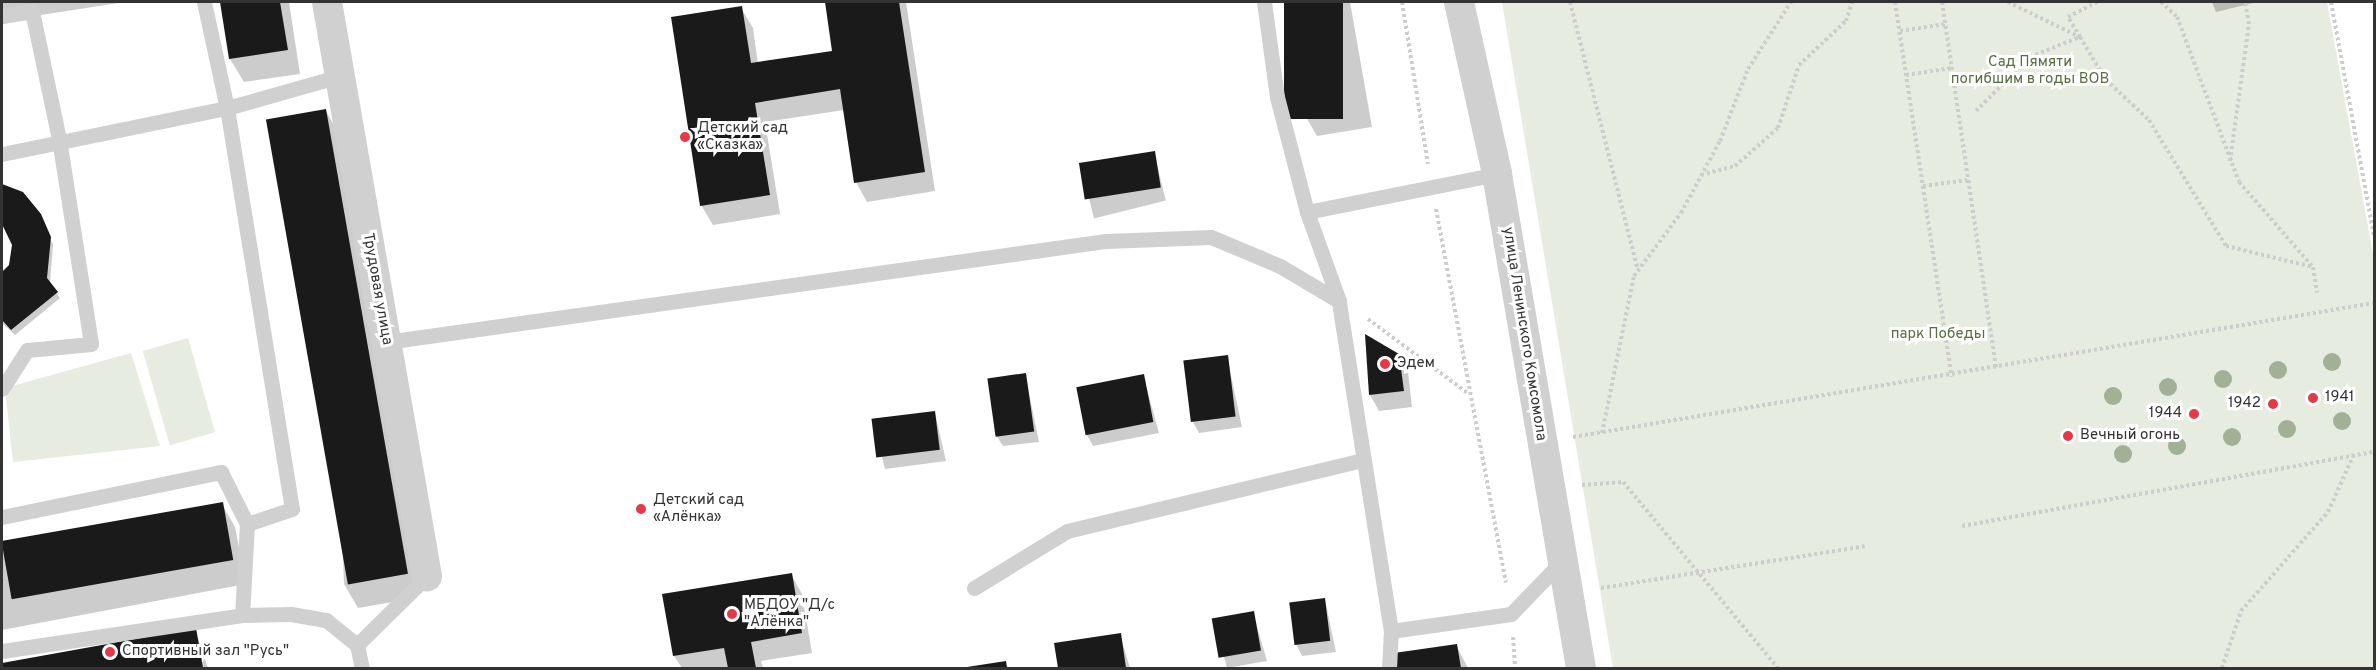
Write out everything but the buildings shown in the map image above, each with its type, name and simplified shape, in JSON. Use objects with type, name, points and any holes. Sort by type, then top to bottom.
[{"type":"street","name":"Трудовая улица","points":[[327,2],[427,576]]},
{"type":"street","name":"улица Ленинского Комсомола","points":[[1458,2],[1497,174],[1581,669]]},
{"type":"lane","points":[[204,2],[227,108],[292,509],[247,524]]},
{"type":"lane","points":[[1264,2],[1277,98],[1306,212],[1339,302],[1391,631],[1389,669]]},
{"type":"lane","points":[[2,16],[32,11],[59,140],[91,344],[27,350],[2,389]]},
{"type":"lane","points":[[2,154],[59,140],[227,108],[340,76]]},
{"type":"lane","points":[[1306,212],[1431,183],[1497,174]]},
{"type":"lane","points":[[386,342],[1106,241],[1211,237],[1280,266],[1339,302]]},
{"type":"lane","points":[[974,588],[1067,531],[1363,460]]},
{"type":"lane","points":[[2,517],[221,472],[247,524],[242,615]]},
{"type":"lane","points":[[1391,631],[1511,614],[1563,560]]},
{"type":"lane","points":[[357,645],[427,576]]},
{"type":"lane","points":[[2,651],[242,615],[326,620],[357,645],[362,669]]},
{"type":"path","points":[[1402,2],[1431,183],[1511,614],[1515,669]]},
{"type":"path","points":[[1570,2],[1638,270]]},
{"type":"path","points":[[1602,433],[1638,270],[1681,213],[1701,175],[1748,69],[1791,2]]},
{"type":"path","points":[[1701,175],[1735,166],[1778,128],[1799,65],[1846,21],[1852,2]]},
{"type":"path","points":[[1895,2],[1952,376]]},
{"type":"path","points":[[1942,2],[1996,369]]},
{"type":"path","points":[[2008,2],[2080,37]]},
{"type":"path","points":[[2098,2],[2068,17],[2106,80],[2149,120],[2226,246],[2313,267]]},
{"type":"path","points":[[2161,2],[2177,17],[2239,182],[2313,267],[2317,293]]},
{"type":"path","points":[[2230,162],[2249,24],[2245,2]]},
{"type":"path","points":[[2331,2],[2374,237]]},
{"type":"path","points":[[1900,31],[1945,24]]},
{"type":"path","points":[[1976,111],[2030,57],[2080,37]]},
{"type":"path","points":[[1906,75],[1952,68]]},
{"type":"path","points":[[1923,186],[1968,180]]},
{"type":"path","points":[[1339,302],[1405,341],[1469,394]]},
{"type":"path","points":[[1568,437],[1996,369],[2374,303]]},
{"type":"path","points":[[1962,526],[2374,452]]},
{"type":"path","points":[[2222,669],[2241,611],[2328,512],[2353,456]]},
{"type":"path","points":[[1575,485],[1623,482],[1778,669]]},
{"type":"path","points":[[1591,590],[1865,546]]},
{"type":"green space","name":"парк Победы","points":[[1502,2],[2327,2],[2374,259],[2374,668],[1613,668]]},
{"type":"green space","points":[[188,338],[215,432],[170,445],[143,351]]},
{"type":"green space","points":[[131,353],[160,446],[13,462],[5,388]]},
{"type":"place","name":"Детский сад «Сказка»","points":[[685,137]]},
{"type":"place","name":"Эдем","points":[[1385,364]]},
{"type":"place","name":"1941","points":[[2313,398]]},
{"type":"place","name":"1942","points":[[2273,404]]},
{"type":"place","name":"1944","points":[[2194,414]]},
{"type":"place","name":"Вечный огонь","points":[[2068,436]]},
{"type":"place","name":"Детский сад «Алёнка»","points":[[641,509]]},
{"type":"place","name":"МБДОУ \"Д/с \"Алёнка\"","points":[[732,614]]},
{"type":"place","name":"Спортивный зал \"Русь\"","points":[[110,652]]},
{"type":"park label","name":"Сад Пямяти погибшим в годы ВОВ","points":[[2030,70]]}]
